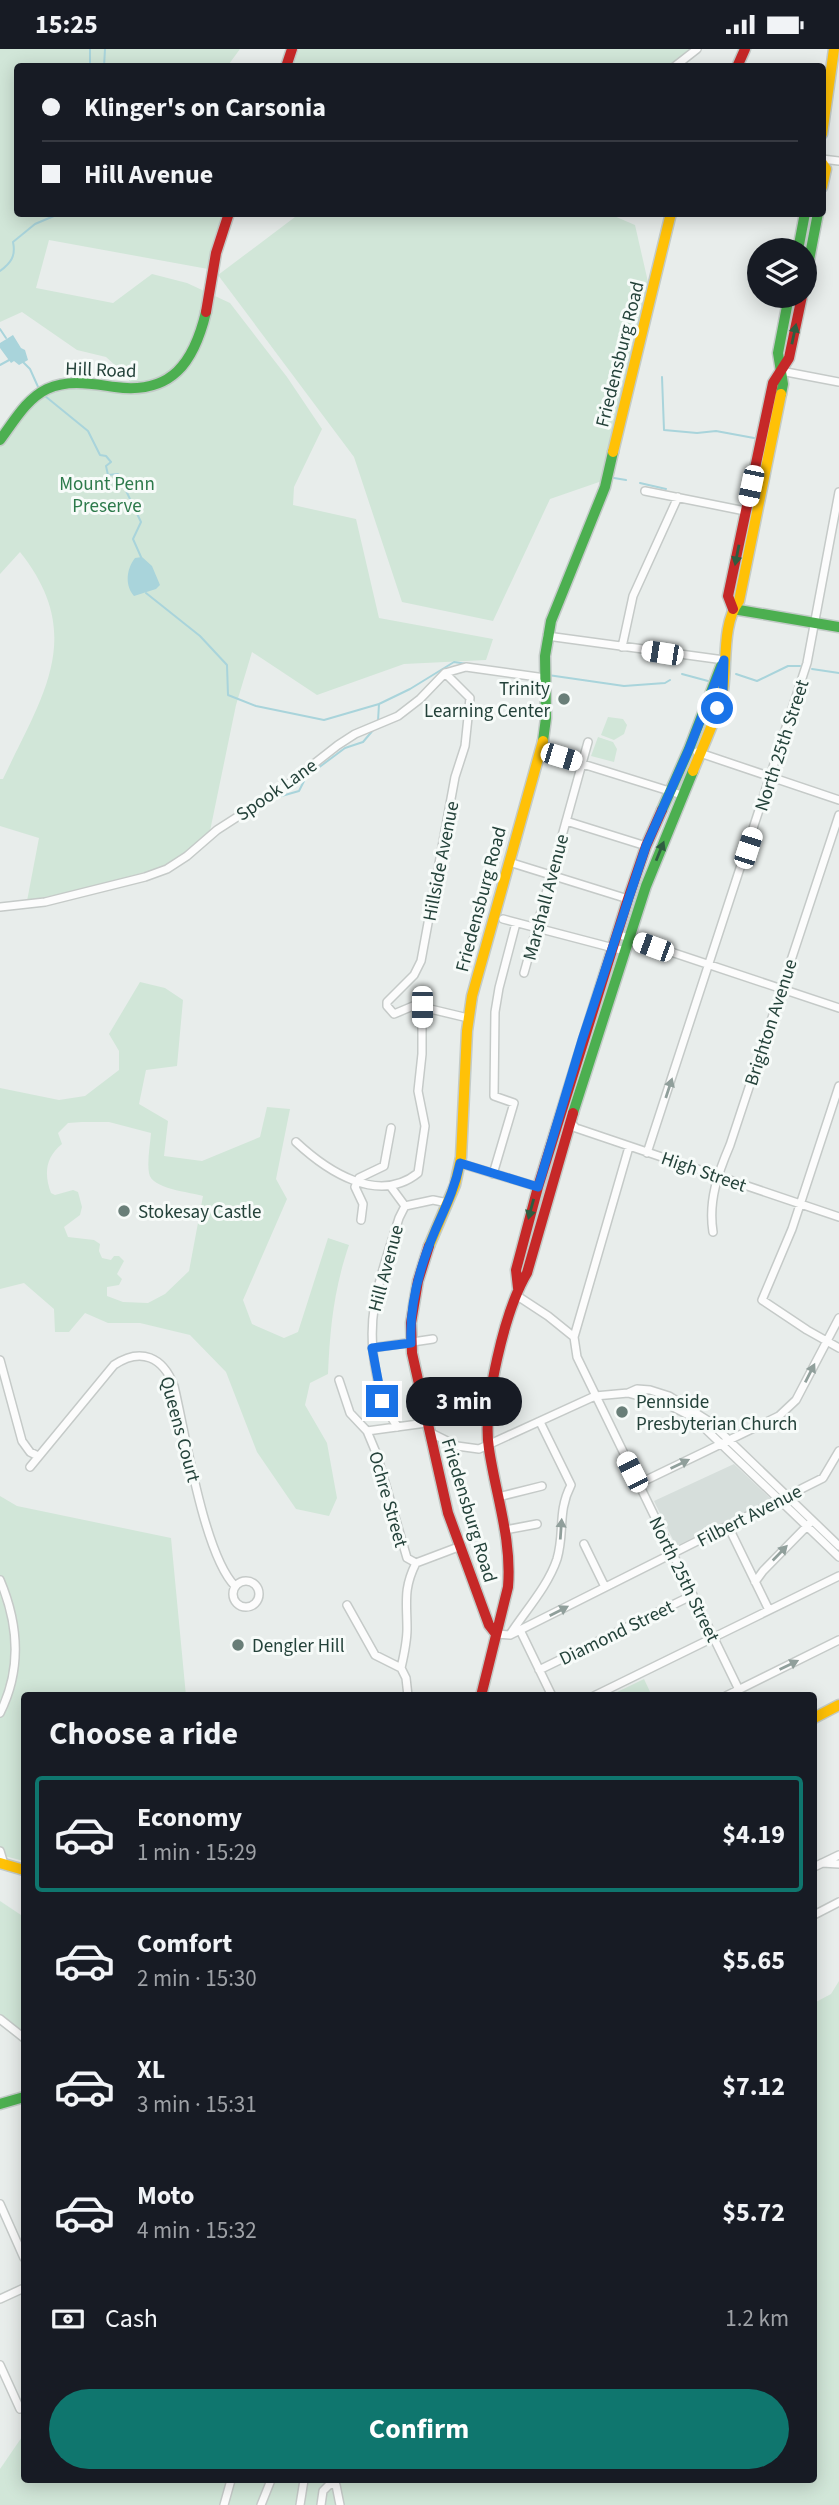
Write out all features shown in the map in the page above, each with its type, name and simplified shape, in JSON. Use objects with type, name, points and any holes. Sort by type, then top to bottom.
[{"type":"street","points":[[679,63],[697,49]]},
{"type":"street","points":[[826,118],[834,86],[834,49]]},
{"type":"street","name":"Hill Road","points":[[0,440],[35,397],[54,386],[75,383],[140,389],[156,385],[176,373],[189,358],[200,334],[217,251],[228,217]]},
{"type":"street","name":"Friedensburg Road","points":[[496,1634],[489,1625],[446,1503],[427,1427],[411,1343],[411,1316],[418,1281],[455,1185],[460,1163],[468,1018],[546,728],[547,636],[555,607],[605,487],[670,217]]},
{"type":"street","points":[[800,238],[804,217]]},
{"type":"street","points":[[813,238],[817,217]]},
{"type":"street","points":[[482,1692],[510,1578],[510,1559],[488,1447],[487,1422],[491,1395],[517,1292],[527,1273],[570,1122],[646,886],[723,692],[724,660],[733,609],[739,601],[783,384],[778,353],[787,308]]},
{"type":"street","points":[[733,609],[728,596],[773,383],[789,358],[799,308]]},
{"type":"street","points":[[781,371],[839,382]]},
{"type":"street","points":[[645,491],[745,511]]},
{"type":"street","name":"North 25th Street","points":[[647,1153],[807,663],[839,492]]},
{"type":"street","points":[[622,647],[633,596],[678,498]]},
{"type":"street","points":[[733,609],[839,627]]},
{"type":"street","points":[[547,636],[724,660]]},
{"type":"street","points":[[629,1147],[574,1337],[517,1292],[516,1270],[538,1187],[646,846],[689,749],[724,660]]},
{"type":"street","points":[[445,674],[466,667],[545,678]]},
{"type":"street","name":"Spook Lane","points":[[0,907],[45,902],[167,869],[217,830],[273,796],[344,741],[406,711],[445,674]]},
{"type":"street","name":"Hillside Avenue","points":[[422,1007],[413,1006],[394,1014],[387,1002],[414,975],[421,961],[455,777],[467,737],[470,698],[445,674]]},
{"type":"street","name":"Marshall Avenue","points":[[524,973],[588,742]]},
{"type":"street","points":[[689,749],[839,800]]},
{"type":"street","points":[[541,751],[682,795]]},
{"type":"street","name":"Brighton Avenue","points":[[713,1232],[710,1215],[717,1175],[730,1145],[839,815]]},
{"type":"street","points":[[566,821],[646,846]]},
{"type":"street","points":[[509,862],[628,899]]},
{"type":"street","points":[[503,919],[625,951]]},
{"type":"street","name":"Marshall Avenue","points":[[493,1174],[514,1103],[494,1096],[495,1022],[499,988],[516,923]]},
{"type":"street","points":[[617,934],[839,1008]]},
{"type":"street","points":[[296,1142],[318,1160],[357,1182],[391,1187],[411,1178],[420,1169],[425,1126],[418,1091],[422,1053],[422,1007],[468,1018]]},
{"type":"street","points":[[839,1086],[800,1204],[762,1300],[839,1348]]},
{"type":"street","name":"High Street","points":[[570,1122],[576,1128],[629,1147],[839,1217]]},
{"type":"street","points":[[361,1220],[363,1209],[355,1187],[359,1178],[384,1165],[391,1128]]},
{"type":"street","points":[[460,1163],[538,1187]]},
{"type":"street","name":"Hill Avenue","points":[[391,1187],[405,1206],[399,1217],[374,1303],[371,1323],[372,1348],[383,1406],[398,1427]]},
{"type":"street","points":[[405,1206],[433,1200],[448,1203]]},
{"type":"street","points":[[638,1484],[779,1416],[790,1408],[839,1318]]},
{"type":"street","name":"North 25th Street","points":[[574,1337],[580,1366],[741,1692]]},
{"type":"street","points":[[372,1348],[433,1339]]},
{"type":"street","name":"Queens Court","points":[[30,1467],[114,1365],[132,1356],[151,1358],[158,1362],[166,1369],[174,1386],[203,1514],[225,1573],[235,1586]]},
{"type":"street","points":[[0,1360],[22,1441],[30,1452],[38,1456]]},
{"type":"street","name":"Ochre Street","points":[[339,1380],[346,1406],[354,1419],[367,1431],[377,1455],[407,1558],[416,1563]]},
{"type":"street","points":[[367,1431],[427,1427],[457,1446],[479,1449],[595,1396],[628,1394],[676,1408],[694,1417],[788,1496],[839,1557]]},
{"type":"street","points":[[496,1634],[510,1635],[553,1568],[560,1545],[563,1500],[571,1485],[540,1422]]},
{"type":"street","points":[[726,1442],[780,1500],[839,1546]]},
{"type":"street","name":"Filbert Avenue","points":[[510,1635],[823,1478],[838,1456]]},
{"type":"street","points":[[498,1497],[542,1486]]},
{"type":"street","points":[[755,1582],[810,1523]]},
{"type":"street","points":[[505,1530],[537,1524]]},
{"type":"street","points":[[728,1526],[769,1610]]},
{"type":"street","points":[[584,1544],[605,1587]]},
{"type":"street","points":[[408,1692],[406,1678],[401,1668],[407,1630],[405,1598],[410,1574],[416,1563],[461,1546]]},
{"type":"street","points":[[602,1692],[839,1576]]},
{"type":"street","points":[[0,1580],[14,1625],[16,1651],[12,1685],[0,1713]]},
{"type":"street","name":"Diamond Street","points":[[539,1670],[693,1595]]},
{"type":"street","points":[[347,1605],[375,1655],[401,1668]]},
{"type":"street","points":[[520,1630],[550,1692]]},
{"type":"street","points":[[743,1692],[839,1640]]},
{"type":"street","points":[[817,1716],[839,1705]]},
{"type":"street","points":[[0,1851],[2,1864],[21,1869]]},
{"type":"street","points":[[817,1866],[839,1855]]},
{"type":"street","points":[[822,1863],[839,1864]]},
{"type":"street","points":[[817,1913],[839,1902]]},
{"type":"street","points":[[0,2019],[21,2036]]},
{"type":"street","points":[[0,2104],[21,2098]]},
{"type":"street","points":[[0,2204],[21,2251]]},
{"type":"street","points":[[0,2299],[21,2289]]},
{"type":"street","points":[[0,2365],[20,2409]]},
{"type":"street","points":[[224,2505],[230,2483]]},
{"type":"street","points":[[261,2505],[270,2483]]},
{"type":"street","points":[[300,2505],[303,2483]]},
{"type":"street","points":[[321,2505],[323,2491],[331,2483],[337,2487],[340,2505]]},
{"type":"shaded area","points":[[734,1464],[771,1499],[676,1546],[654,1501]]},
{"type":"green space","name":"Mount Penn Preserve","points":[[0,49],[240,49],[230,63],[14,63],[14,217],[224,217],[208,269],[49,240],[36,288],[113,303],[152,274],[187,283],[230,303],[287,377],[322,429],[294,487],[293,505],[356,519],[379,618],[493,639],[486,660],[404,664],[317,695],[252,652],[236,705],[210,831],[185,855],[164,867],[27,901],[39,838],[0,826],[0,779],[3,779],[43,693],[51,666],[54,639],[51,611],[40,582],[20,552],[0,574],[0,445],[34,405],[50,392],[79,387],[135,391],[126,375],[106,357],[77,350],[22,312],[0,322]]},
{"type":"green space","points":[[299,49],[702,49],[691,56],[688,63],[294,63]]},
{"type":"green space","points":[[295,217],[616,217],[635,225],[648,282],[602,481],[550,499],[493,621],[402,602],[354,457],[218,275]]},
{"type":"green space","points":[[608,717],[623,719],[627,725],[624,734],[614,740],[601,735]]},
{"type":"green space","points":[[598,737],[613,742],[617,749],[614,762],[591,756]]},
{"type":"green space","points":[[140,982],[165,988],[183,1000],[177,1066],[146,1070],[139,1104],[168,1121],[164,1156],[202,1161],[260,1137],[267,1107],[290,1109],[276,1179],[287,1199],[243,1300],[252,1324],[284,1338],[298,1332],[328,1238],[349,1245],[334,1308],[328,1374],[310,1383],[305,1405],[327,1443],[337,1498],[329,1516],[296,1509],[257,1452],[226,1372],[190,1335],[140,1323],[108,1323],[85,1313],[69,1332],[55,1332],[54,1309],[24,1283],[0,1289],[0,1088],[59,1100],[85,1096],[119,1070],[119,1051],[109,1034]],"holes":[[[109,1122],[151,1133],[148,1168],[156,1183],[203,1196],[189,1271],[165,1294],[148,1303],[123,1302],[107,1296],[107,1287],[119,1285],[122,1279],[117,1274],[124,1261],[119,1256],[114,1256],[111,1260],[102,1258],[100,1244],[94,1240],[68,1237],[64,1227],[80,1215],[82,1207],[78,1192],[73,1190],[55,1195],[51,1193],[49,1186],[49,1161],[62,1144],[58,1133],[68,1123]]]},
{"type":"green space","points":[[0,1496],[17,1506],[171,1538],[186,1692],[21,1692],[21,1860],[0,1855]]},
{"type":"green space","points":[[644,1679],[650,1692],[617,1692]]},
{"type":"green space","points":[[0,1901],[21,1915],[21,2032],[0,2016]]},
{"type":"green space","points":[[839,1981],[839,2505],[0,2505],[0,2469],[21,2438],[21,2483],[817,2483],[817,2001],[831,1994]]},
{"type":"water","points":[[13,335],[25,350],[28,360],[19,365],[14,361],[11,363],[0,348],[0,343]]},
{"type":"water","points":[[142,557],[152,566],[160,585],[156,589],[134,596],[128,582],[130,567],[135,558]]},
{"type":"waterway","points":[[90,49],[90,63]]},
{"type":"waterway","points":[[104,63],[105,49]]},
{"type":"waterway","points":[[0,271],[12,259],[13,242],[35,224],[52,217]]},
{"type":"waterway","points":[[0,329],[6,338]]},
{"type":"waterway","points":[[0,365],[11,359]]},
{"type":"waterway","points":[[23,362],[30,369],[39,389]]},
{"type":"waterway","points":[[662,377],[664,430],[697,433],[716,431],[754,438]]},
{"type":"waterway","points":[[45,396],[88,431],[100,455],[106,456],[111,462],[106,466],[108,475],[118,474],[141,522],[133,539],[141,557]]},
{"type":"waterway","points":[[614,478],[626,480]]},
{"type":"waterway","points":[[640,483],[666,489]]},
{"type":"waterway","points":[[146,593],[200,636],[227,665],[228,695],[256,706],[324,720],[379,704]]},
{"type":"waterway","points":[[378,721],[379,704],[454,662],[467,664]]},
{"type":"waterway","points":[[736,674],[757,681],[788,666],[800,666]]},
{"type":"waterway","points":[[812,669],[839,673]]},
{"type":"waterway","points":[[682,674],[708,681]]},
{"type":"waterway","points":[[548,675],[624,686],[665,683],[670,680]]},
{"type":"waterway","points":[[278,797],[299,791],[306,777],[345,748],[363,742],[374,729]]},
{"type":"traffic: fast","points":[[800,238],[804,217]]},
{"type":"traffic: fast","points":[[813,238],[817,217]]},
{"type":"traffic: fast","points":[[781,394],[783,384],[778,353],[787,308]]},
{"type":"traffic: fast","points":[[0,440],[20,412],[39,393],[55,386],[81,383],[135,388],[152,386],[166,380],[187,360],[195,346],[206,312]]},
{"type":"traffic: fast","points":[[543,741],[546,718],[545,656],[551,621],[605,487],[613,452]]},
{"type":"traffic: fast","points":[[733,609],[839,627]]},
{"type":"traffic: fast","points":[[662,810],[721,666]]},
{"type":"traffic: fast","points":[[573,1113],[646,886],[693,771]]},
{"type":"traffic: fast","points":[[0,2104],[21,2098]]},
{"type":"traffic: slow","points":[[826,106],[834,49]]},
{"type":"traffic: slow","points":[[613,452],[670,217]]},
{"type":"traffic: slow","points":[[693,771],[721,699],[730,620],[739,601],[781,394]]},
{"type":"traffic: slow","points":[[429,1246],[455,1185],[461,1157],[467,1031],[472,996],[543,741]]},
{"type":"traffic: slow","points":[[817,1716],[839,1705]]},
{"type":"traffic: slow","points":[[0,1863],[21,1869]]},
{"type":"traffic: jam","points":[[287,63],[292,49]]},
{"type":"traffic: jam","points":[[739,63],[745,49]]},
{"type":"traffic: jam","points":[[206,312],[216,253],[228,217]]},
{"type":"traffic: jam","points":[[733,609],[728,596],[773,383],[789,358],[799,308]]},
{"type":"traffic: jam","points":[[518,1288],[516,1270],[538,1187],[628,899],[662,810]]},
{"type":"traffic: jam","points":[[482,1692],[508,1587],[509,1569],[506,1535],[489,1449],[492,1384],[503,1334],[527,1273],[573,1113]]},
{"type":"traffic: jam","points":[[429,1246],[418,1281],[411,1323],[412,1353],[448,1513],[489,1625],[496,1634]]},
{"type":"place","name":"Trinity Learning Center","points":[[564,699]]},
{"type":"place","name":"Stokesay Castle","points":[[124,1211]]},
{"type":"place","name":"Pennside Presbyterian Church","points":[[622,1412]]},
{"type":"place","name":"Dengler Hill","points":[[238,1645]]},
{"type":"route","points":[[382,1401],[372,1348],[411,1343],[411,1316],[418,1281],[435,1230],[450,1200],[460,1163],[538,1187],[582,1040],[646,846],[689,749],[724,660],[723,692],[717,708]]}]
